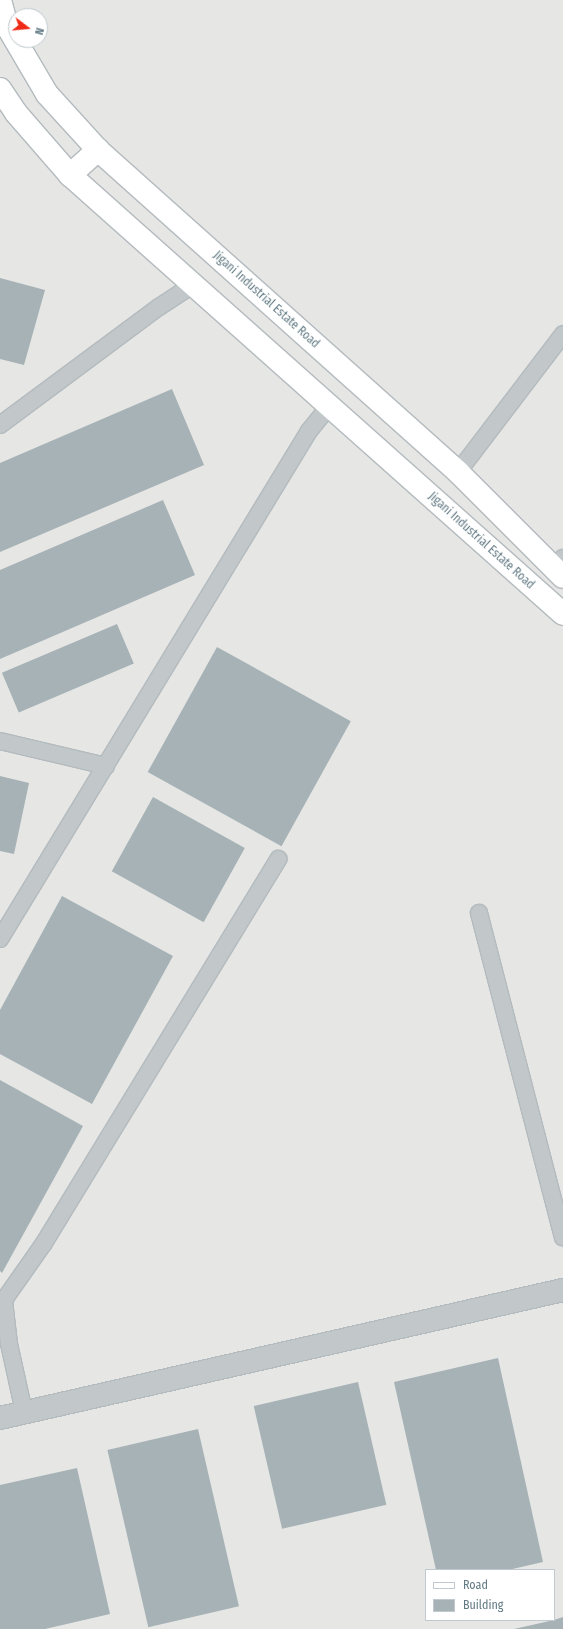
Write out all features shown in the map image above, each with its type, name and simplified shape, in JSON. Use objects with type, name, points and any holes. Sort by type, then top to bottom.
[{"type":"main road","name":"Jigani Industrial Estate Road","points":[[0,0],[7,26],[47,94],[98,150],[458,472],[560,568]]},
{"type":"main road","name":"Jigani Industrial Estate Road","points":[[0,89],[17,114],[70,175],[563,614]]},
{"type":"main road","points":[[70,175],[98,150]]},
{"type":"street","points":[[0,1418],[563,1290]]},
{"type":"lane","points":[[0,425],[159,306],[194,284]]},
{"type":"lane","points":[[458,472],[563,334]]},
{"type":"lane","points":[[0,939],[309,431],[330,405]]},
{"type":"lane","points":[[0,741],[106,766]]},
{"type":"lane","points":[[24,1412],[9,1344],[4,1300],[44,1243],[278,859]]},
{"type":"lane","points":[[479,913],[563,1237]]},
{"type":"shaded area","points":[[0,0],[563,0],[563,1629],[0,1629]]},
{"type":"building","points":[[0,278],[45,290],[24,365],[0,359]]},
{"type":"building","points":[[172,389],[204,465],[0,552],[0,463]]},
{"type":"building","points":[[163,500],[195,575],[0,659],[0,570]]},
{"type":"building","points":[[117,624],[134,664],[19,712],[2,673]]},
{"type":"building","points":[[217,647],[351,721],[281,846],[148,772]]},
{"type":"building","points":[[0,776],[29,783],[14,854],[0,851]]},
{"type":"building","points":[[153,797],[245,848],[204,922],[112,871]]},
{"type":"building","points":[[62,896],[173,956],[92,1104],[0,1054],[0,1010]]},
{"type":"building","points":[[0,1080],[83,1126],[2,1273],[0,1271]]},
{"type":"building","points":[[498,1358],[543,1562],[512,1569],[436,1569],[394,1382]]},
{"type":"building","points":[[358,1382],[386,1505],[282,1529],[254,1406]]},
{"type":"building","points":[[198,1429],[239,1606],[148,1627],[107,1450]]},
{"type":"building","points":[[77,1468],[110,1614],[45,1629],[0,1629],[0,1485]]},
{"type":"building","points":[[563,1617],[563,1629],[514,1629],[555,1621]]}]
